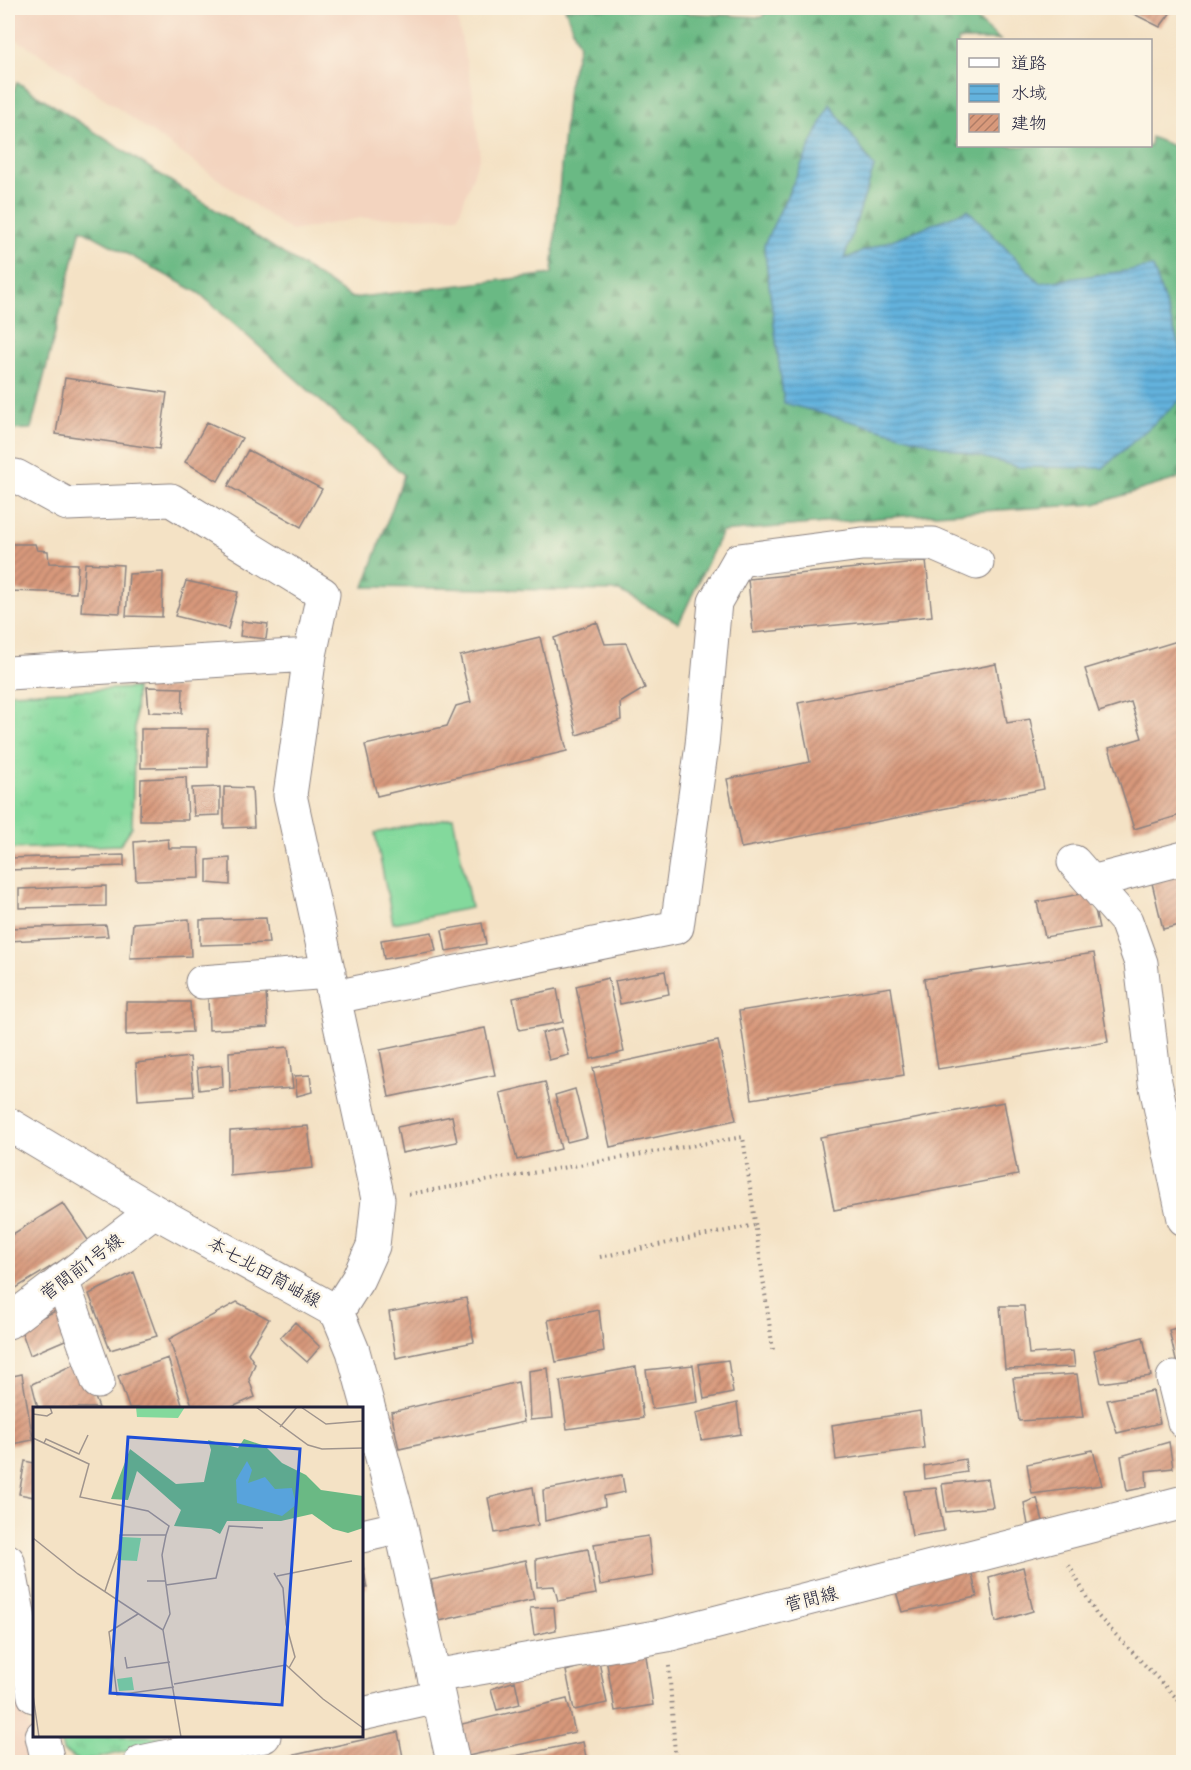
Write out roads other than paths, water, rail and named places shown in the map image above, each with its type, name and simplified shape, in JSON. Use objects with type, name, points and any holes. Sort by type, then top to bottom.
[{"type":"street","points":[[8,475],[16,476],[67,504],[171,500],[323,594],[310,655],[290,795],[378,1199],[373,1246],[358,1279],[337,1311]]},
{"type":"street","points":[[202,982],[332,984],[677,927],[702,745],[715,602],[739,560],[862,544],[933,544],[977,563]]},
{"type":"street","points":[[8,674],[310,655]]},
{"type":"street","points":[[1184,858],[1083,872],[1126,921],[1141,963],[1155,1082],[1184,1219]]},
{"type":"street","name":"本七北田筒岫線","points":[[8,1124],[154,1210],[337,1311],[353,1351],[401,1527],[453,1762]]},
{"type":"street","name":"菅間前1号線","points":[[8,1322],[154,1210]]},
{"type":"street","points":[[62,1280],[98,1382]]},
{"type":"street","points":[[1173,1378],[1184,1422]]},
{"type":"street","name":"菅間線","points":[[436,1687],[667,1635],[1184,1502]]},
{"type":"street","points":[[363,1536],[401,1527]]},
{"type":"street","points":[[8,1561],[33,1691]]},
{"type":"street","points":[[363,1714],[436,1687]]},
{"type":"street","points":[[42,1737],[48,1762]]},
{"type":"street","points":[[141,1762],[259,1737]]},
{"type":"water","points":[[830,104],[874,167],[844,259],[968,210],[1040,283],[1153,267],[1183,357],[1183,398],[1103,468],[1018,467],[784,403],[764,245]]}]
